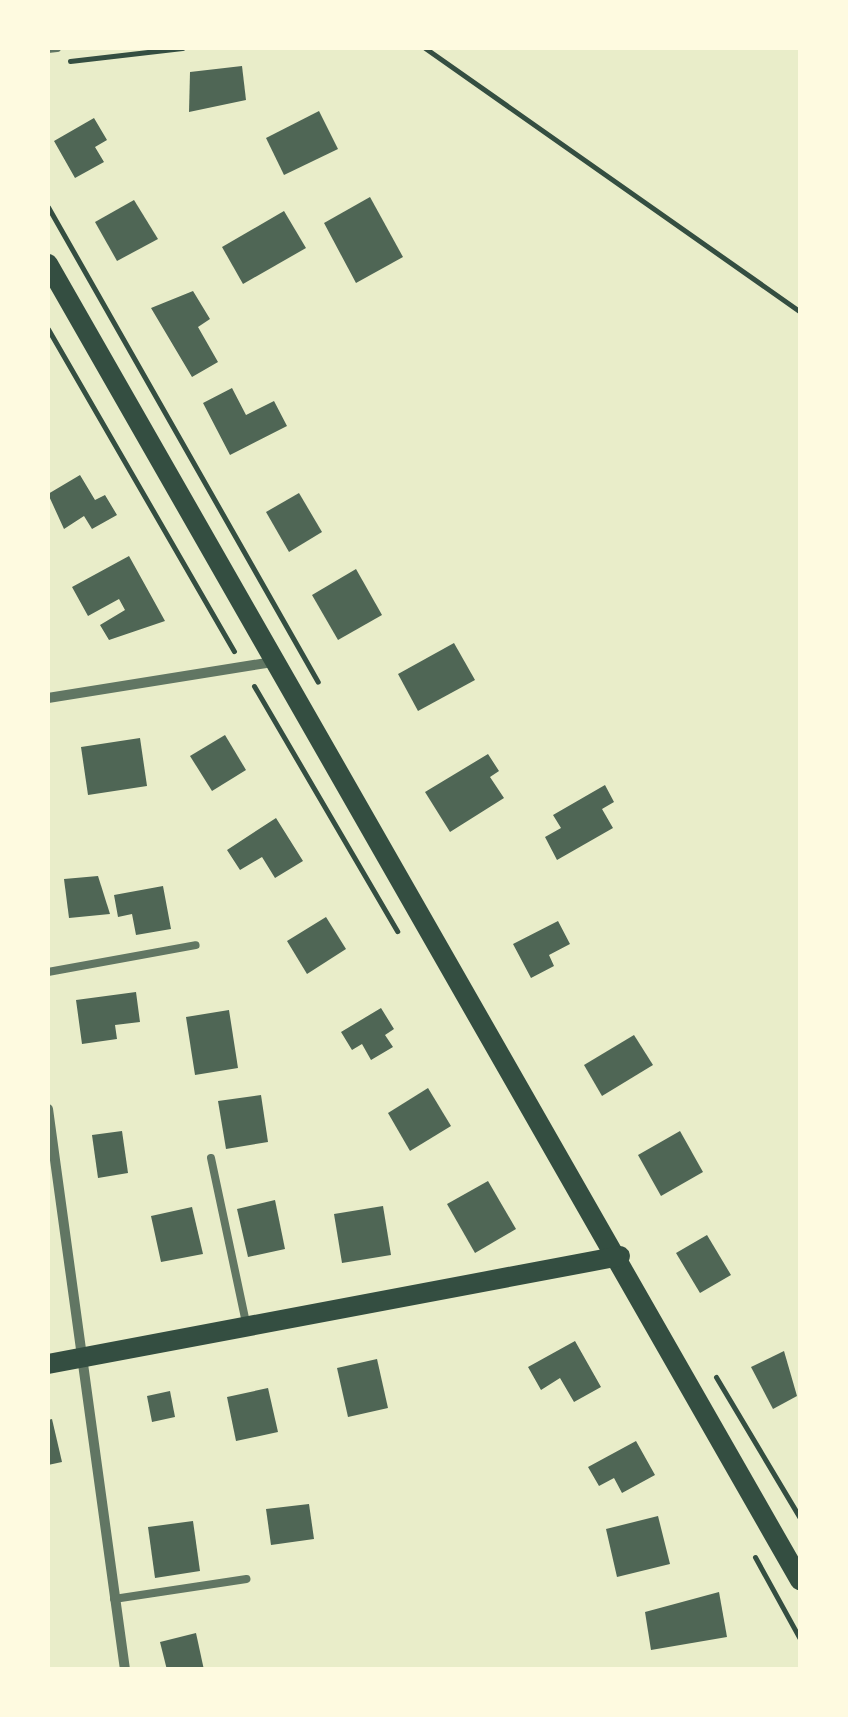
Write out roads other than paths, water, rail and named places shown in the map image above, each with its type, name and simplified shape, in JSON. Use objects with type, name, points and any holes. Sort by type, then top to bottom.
[{"type":"main road","points":[[48,264],[620,1256],[800,1580]]},
{"type":"main road","points":[[48,1364],[620,1256]]},
{"type":"street","points":[[48,698],[275,662]]},
{"type":"street","points":[[48,1109],[125,1670]]},
{"type":"lane","points":[[48,49],[58,48]]},
{"type":"lane","points":[[48,972],[196,945]]},
{"type":"lane","points":[[210,1158],[247,1327]]},
{"type":"lane","points":[[114,1599],[246,1579]]}]
